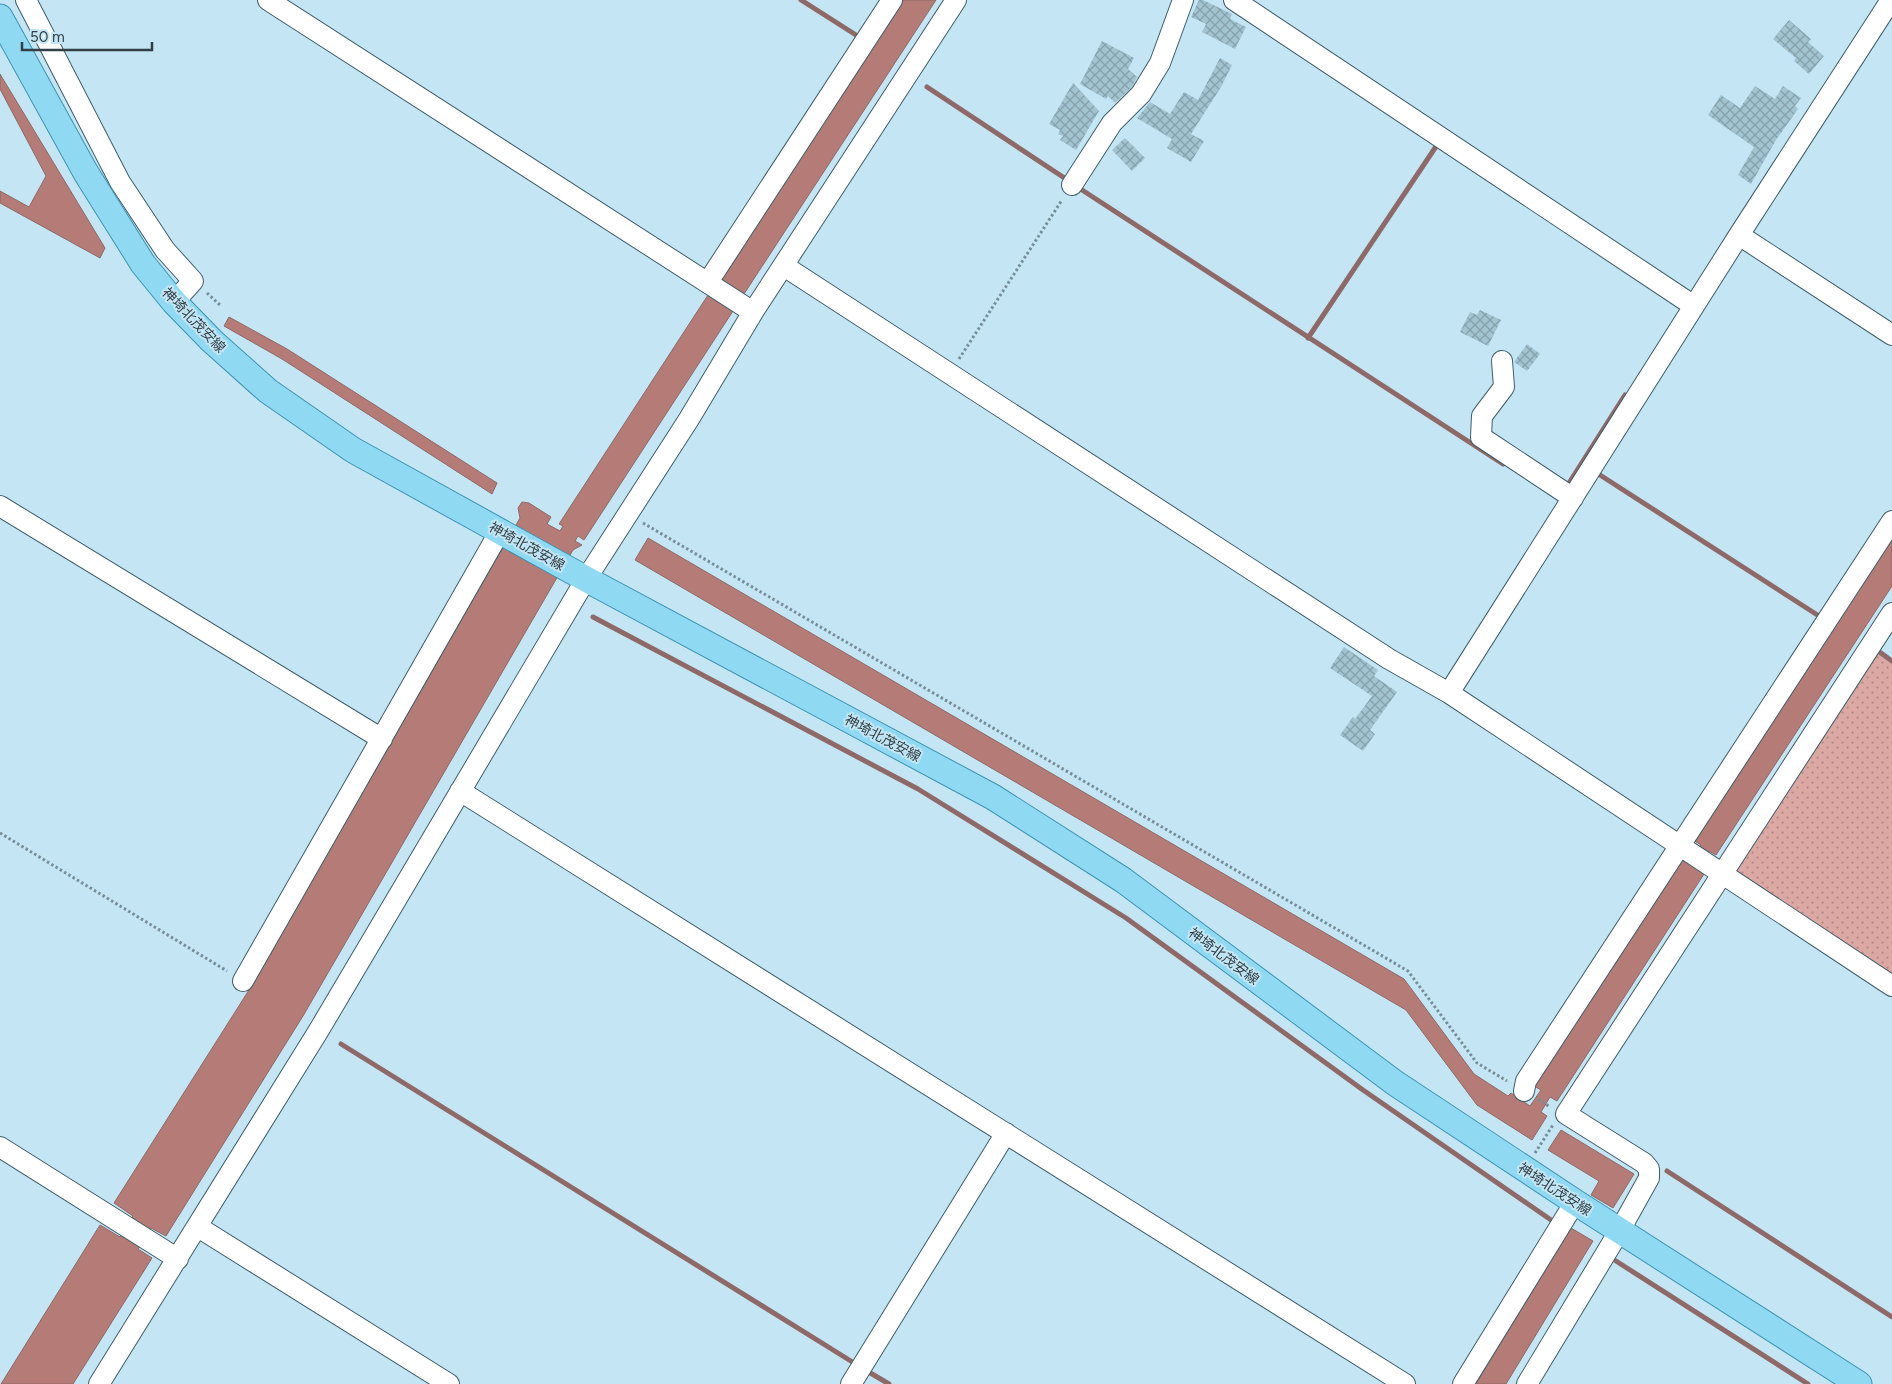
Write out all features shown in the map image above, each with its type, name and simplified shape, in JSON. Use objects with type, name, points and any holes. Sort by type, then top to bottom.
[{"type":"main road","name":"神埼北茂安線","points":[[0,17],[86,173],[143,264],[174,302],[212,341],[268,391],[354,450],[578,575],[994,798],[1123,880],[1395,1084],[1859,1384]]},
{"type":"street","points":[[26,0],[120,182],[165,250],[193,281],[174,302]]},
{"type":"street","points":[[268,0],[753,312]]},
{"type":"street","points":[[720,290],[892,0]]},
{"type":"street","points":[[99,1384],[320,1030],[460,791],[578,575],[628,514],[689,419],[753,312],[956,0]]},
{"type":"street","points":[[1072,185],[1112,123],[1140,94],[1160,63],[1183,0]]},
{"type":"street","points":[[1234,0],[1694,306]]},
{"type":"street","points":[[1449,693],[1739,235],[1891,0]]},
{"type":"street","points":[[1739,235],[1892,335]]},
{"type":"street","points":[[784,266],[1389,659],[1449,693],[1892,986]]},
{"type":"street","points":[[1502,361],[1504,387],[1482,416],[1481,437],[1573,498]]},
{"type":"street","points":[[0,506],[382,739]]},
{"type":"street","points":[[1524,1091],[1526,1081],[1692,854],[1892,521]]},
{"type":"street","points":[[243,980],[500,530]]},
{"type":"street","points":[[1527,1384],[1620,1230],[1649,1178],[1649,1169],[1644,1163],[1566,1114],[1892,613]]},
{"type":"street","points":[[460,791],[1405,1384]]},
{"type":"street","points":[[850,1384],[1006,1133]]},
{"type":"street","points":[[0,1147],[178,1259]]},
{"type":"street","points":[[1464,1384],[1575,1202]]},
{"type":"street","points":[[198,1227],[449,1384]]},
{"type":"path","points":[[956,363],[1072,185]]},
{"type":"path","points":[[628,514],[1408,971],[1477,1063],[1524,1091]]},
{"type":"path","points":[[0,833],[243,980]]},
{"type":"path","points":[[1534,1153],[1555,1122]]},
{"type":"shaded area","points":[[902,0],[936,0],[744,294],[735,288],[724,305],[733,311],[584,540],[578,536],[575,541],[582,545],[573,550],[303,1016],[166,1236],[151,1228],[138,1249],[152,1258],[73,1384],[1,1384],[100,1225],[120,1237],[133,1216],[114,1203],[249,990],[520,518],[518,508],[522,502],[529,503],[551,517],[547,524],[560,531],[563,526],[559,524],[708,295],[717,301],[728,284],[720,278]]},
{"type":"shaded area","points":[[0,74],[105,248],[100,258],[0,203],[0,191],[29,207],[46,176],[0,89]]},
{"type":"shaded area","points":[[229,317],[287,349],[497,483],[492,494],[282,359],[224,326]]},
{"type":"shaded area","points":[[1892,537],[1892,586],[1716,855],[1709,851],[1697,869],[1704,874],[1557,1101],[1550,1097],[1541,1112],[1547,1116],[1532,1140],[1477,1105],[1406,1010],[635,560],[648,538],[1404,979],[1474,1074],[1508,1096],[1511,1093],[1530,1106],[1541,1090],[1534,1086],[1680,859],[1688,864],[1701,845],[1693,840]]},
{"type":"shaded area","points":[[1878,652],[1892,661],[1892,974],[1736,872]]},
{"type":"shaded area","points":[[1561,1130],[1634,1174],[1613,1208],[1591,1195],[1599,1181],[1548,1150]]},
{"type":"shaded area","points":[[1571,1228],[1593,1241],[1506,1384],[1476,1384]]},
{"type":"building","points":[[1199,0],[1203,0],[1232,14],[1230,19],[1246,27],[1235,49],[1202,32],[1206,24],[1191,17]]},
{"type":"building","points":[[1789,20],[1811,39],[1808,42],[1824,56],[1809,74],[1794,61],[1796,58],[1773,39]]},
{"type":"building","points":[[1102,41],[1134,58],[1128,69],[1137,77],[1132,87],[1115,103],[1108,96],[1106,99],[1080,84]]},
{"type":"building","points":[[1220,58],[1232,65],[1221,87],[1191,134],[1204,141],[1191,162],[1167,148],[1172,139],[1137,118],[1150,102],[1170,114],[1184,92],[1198,100]]},
{"type":"building","points":[[1073,83],[1099,111],[1076,150],[1060,140],[1063,136],[1058,134],[1060,130],[1049,124]]},
{"type":"building","points":[[1755,86],[1775,99],[1783,86],[1801,98],[1795,106],[1798,109],[1776,140],[1751,184],[1738,175],[1754,147],[1708,115],[1721,95],[1740,108]]},
{"type":"building","points":[[1125,138],[1145,158],[1132,171],[1112,150]]},
{"type":"building","points":[[1480,310],[1501,320],[1488,346],[1460,332],[1470,312],[1477,315]]},
{"type":"building","points":[[1527,344],[1540,354],[1527,371],[1514,362]]},
{"type":"building","points":[[1344,647],[1378,670],[1374,676],[1397,692],[1370,730],[1375,734],[1363,751],[1340,735],[1372,696],[1330,668]]},
{"type":"waterway","points":[[801,0],[856,35]]},
{"type":"waterway","points":[[927,87],[1066,179]]},
{"type":"waterway","points":[[1308,338],[1435,148]]},
{"type":"waterway","points":[[1079,188],[1503,464]]},
{"type":"waterway","points":[[1569,483],[1625,395]]},
{"type":"waterway","points":[[1600,475],[1819,616]]},
{"type":"waterway","points":[[593,617],[918,789],[1126,918],[1363,1090],[1551,1220]]},
{"type":"waterway","points":[[1881,653],[1892,661]]},
{"type":"waterway","points":[[341,1044],[854,1363]]},
{"type":"waterway","points":[[1667,1171],[1892,1317]]},
{"type":"waterway","points":[[1616,1261],[1808,1384]]},
{"type":"waterway","points":[[867,1371],[889,1384]]}]
